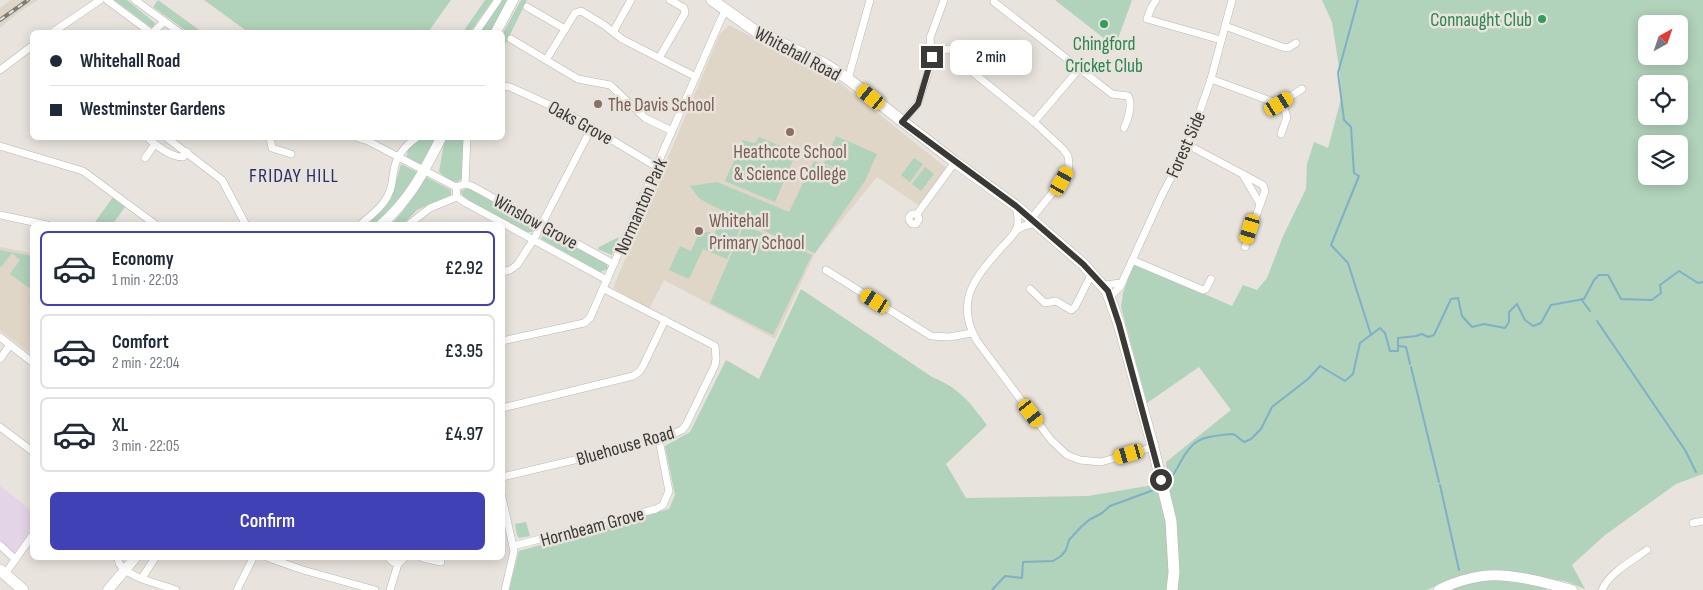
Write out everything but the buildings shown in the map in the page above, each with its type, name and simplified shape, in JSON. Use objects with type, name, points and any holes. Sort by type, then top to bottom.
[{"type":"main road","points":[[497,30],[513,0]]},
{"type":"main road","name":"Whitehall Road","points":[[712,0],[754,30],[825,64],[848,79],[902,122],[1016,206],[1092,273],[1102,285],[1110,296],[1165,494],[1171,522],[1174,572],[1172,590]]},
{"type":"main road","points":[[384,222],[414,189],[440,140]]},
{"type":"main road","points":[[108,590],[133,560]]},
{"type":"main road","points":[[2,572],[23,590]]},
{"type":"main road","points":[[1439,590],[1484,575],[1521,578],[1572,590]]},
{"type":"street","points":[[56,30],[100,0]]},
{"type":"street","points":[[107,0],[149,30]]},
{"type":"street","points":[[135,0],[176,30]]},
{"type":"street","points":[[477,30],[498,0]]},
{"type":"street","points":[[613,32],[631,0]]},
{"type":"street","points":[[659,58],[686,13],[684,8],[670,0]]},
{"type":"street","points":[[848,79],[870,0]]},
{"type":"street","points":[[902,122],[918,104],[932,64],[931,33],[944,0]]},
{"type":"street","points":[[1156,0],[1147,19],[1221,40]]},
{"type":"street","name":"Forest Side","points":[[1110,296],[1120,287],[1162,195],[1188,145],[1212,79],[1232,0]]},
{"type":"street","points":[[994,2],[1112,94],[1128,96],[1130,98],[1127,122],[1124,128]]},
{"type":"street","points":[[527,7],[565,29]]},
{"type":"street","name":"Normanton Park","points":[[505,339],[588,321],[604,289],[720,19],[726,10]]},
{"type":"street","points":[[546,60],[577,11],[588,16],[622,39],[696,77]]},
{"type":"street","points":[[154,30],[164,22]]},
{"type":"street","points":[[1225,26],[1282,47],[1288,48],[1296,43]]},
{"type":"street","points":[[510,39],[578,79],[610,84],[645,118],[672,131]]},
{"type":"street","points":[[0,70],[30,48]]},
{"type":"street","points":[[932,51],[951,50],[966,56]]},
{"type":"street","points":[[965,66],[1064,149],[1068,156],[1069,164],[1062,181],[1034,221],[1016,230],[976,278],[971,288],[967,311],[972,333],[1051,440],[1067,455],[1080,460],[1101,462],[1153,447]]},
{"type":"street","points":[[1034,122],[1079,69]]},
{"type":"street","points":[[1212,79],[1279,104],[1284,108],[1287,117],[1281,134]]},
{"type":"street","name":"Oaks Grove","points":[[505,86],[555,106],[657,166]]},
{"type":"street","points":[[1279,104],[1302,89]]},
{"type":"street","points":[[505,271],[517,265],[534,239],[592,127]]},
{"type":"street","points":[[150,140],[178,157],[183,157],[187,152]]},
{"type":"street","points":[[170,140],[222,180],[244,222]]},
{"type":"street","points":[[270,140],[272,148],[291,154]]},
{"type":"street","points":[[368,140],[456,187],[465,184],[467,140]]},
{"type":"street","points":[[363,222],[382,205],[389,194],[395,163],[406,146],[414,140]]},
{"type":"street","points":[[145,158],[155,144]]},
{"type":"street","points":[[1188,145],[1265,188],[1245,247]]},
{"type":"street","points":[[0,146],[83,171],[152,222]]},
{"type":"street","points":[[916,214],[955,162]]},
{"type":"street","points":[[1243,175],[1260,204]]},
{"type":"street","name":"Winslow Grove","points":[[465,184],[541,223],[614,264]]},
{"type":"street","points":[[412,222],[430,208],[457,197],[456,187]]},
{"type":"street","name":"Winslow Grove","points":[[457,197],[502,222]]},
{"type":"street","points":[[1016,206],[1018,216],[1016,230]]},
{"type":"street","points":[[0,215],[33,222]]},
{"type":"street","name":"Winslow Grove","points":[[505,224],[607,280]]},
{"type":"street","points":[[1132,260],[1203,290],[1211,279]]},
{"type":"street","points":[[826,270],[931,336],[949,338],[972,333]]},
{"type":"street","points":[[1030,289],[1045,303],[1056,301],[1071,310],[1092,273]]},
{"type":"street","points":[[1102,285],[1122,283]]},
{"type":"street","name":"Bluehouse Road","points":[[505,476],[659,440],[676,433],[686,425],[716,359],[715,346],[604,289]]},
{"type":"street","points":[[505,407],[633,376],[643,366],[665,320]]},
{"type":"street","points":[[0,338],[30,361]]},
{"type":"street","points":[[0,360],[10,346]]},
{"type":"street","points":[[0,426],[30,449]]},
{"type":"street","name":"Hornbeam Grove","points":[[513,546],[656,509],[663,505],[669,490],[659,440]]},
{"type":"street","points":[[505,510],[513,546],[510,575],[505,590]]},
{"type":"street","points":[[1693,523],[1703,521]]},
{"type":"street","points":[[2,572],[15,559],[30,539]]},
{"type":"street","points":[[0,546],[15,559]]},
{"type":"street","points":[[1602,590],[1604,585],[1623,567],[1647,550]]},
{"type":"street","points":[[119,560],[121,567],[125,570],[173,589]]},
{"type":"street","points":[[142,578],[154,560]]},
{"type":"street","points":[[237,590],[252,560]]},
{"type":"street","points":[[275,560],[375,590]]},
{"type":"street","points":[[391,560],[398,564]]},
{"type":"street","points":[[390,590],[398,564],[402,560]]},
{"type":"street","points":[[432,560],[441,562]]},
{"type":"shaded area","points":[[11,0],[38,0],[19,12],[0,28],[0,8]]},
{"type":"shaded area","name":"Heathcote School & Science College","points":[[729,25],[840,83],[949,170],[921,207],[877,177],[815,253],[775,339],[664,280],[649,309],[613,288],[720,34]]},
{"type":"shaded area","points":[[0,247],[30,253],[30,353],[0,330]]},
{"type":"shaded area","points":[[0,486],[30,509],[30,533],[13,555],[0,543]]},
{"type":"green space","points":[[114,0],[127,0],[155,23],[152,28]]},
{"type":"green space","points":[[158,0],[199,30],[185,30],[153,7]]},
{"type":"green space","points":[[204,0],[451,0],[429,30],[245,30]]},
{"type":"green space","points":[[485,0],[493,0],[471,30],[464,30]]},
{"type":"green space","points":[[500,0],[509,0],[493,30],[480,30]]},
{"type":"green space","points":[[521,0],[527,0],[505,45],[505,30]]},
{"type":"green space","name":"Chingford Cricket Club","points":[[1055,0],[1132,0],[1115,47]]},
{"type":"green space","points":[[1322,0],[1703,0],[1703,474],[1676,484],[1605,535],[1572,565],[1585,589],[1568,582],[1528,574],[1453,578],[1427,590],[1177,590],[1166,462],[1231,410],[1199,367],[1147,403],[1121,307],[1123,293],[1134,263],[1232,306],[1243,285],[1257,290],[1267,278],[1284,234],[1306,189],[1307,164],[1314,142],[1328,148],[1341,99],[1340,74],[1332,22]]},
{"type":"green space","points":[[836,136],[877,154],[865,181],[815,253],[707,203],[699,198],[690,186],[717,182],[789,212],[814,161],[849,174],[824,163]]},
{"type":"green space","points":[[759,137],[796,153],[775,202],[725,181],[743,140],[753,143]]},
{"type":"green space","points":[[418,140],[437,140],[425,162],[420,164],[407,157],[411,146]]},
{"type":"green space","points":[[446,140],[464,140],[462,179],[457,182],[449,180],[439,172]]},
{"type":"green space","points":[[914,158],[923,164],[910,182],[901,175]]},
{"type":"green space","points":[[401,164],[417,172],[404,195],[376,222],[370,222],[391,199]]},
{"type":"green space","points":[[925,167],[934,174],[921,191],[912,184]]},
{"type":"green space","points":[[426,177],[451,190],[451,195],[417,210],[405,222],[394,222]]},
{"type":"green space","points":[[468,188],[535,224],[532,232],[527,232],[463,198],[461,191]]},
{"type":"green space","points":[[113,197],[125,207],[114,222],[95,222]]},
{"type":"green space","points":[[721,220],[740,229],[727,259],[703,249],[689,279],[669,270],[680,246],[691,251],[699,233],[710,232],[713,237]]},
{"type":"green space","points":[[744,225],[812,255],[773,335],[710,303]]},
{"type":"green space","points":[[545,231],[606,262],[608,269],[600,272],[541,239]]},
{"type":"green space","points":[[619,237],[612,255],[598,249],[599,247]]},
{"type":"green space","points":[[0,250],[30,256],[30,289],[10,274],[20,260],[12,253],[0,266]]},
{"type":"green space","points":[[801,289],[932,377],[950,386],[975,409],[987,425],[946,464],[966,498],[1088,496],[1159,484],[1168,517],[1171,568],[1167,590],[509,590],[519,551],[669,509],[675,495],[665,446],[690,432],[726,360],[759,379]]},
{"type":"green space","points":[[526,522],[530,536],[519,538],[515,524]]},
{"type":"green space","points":[[1489,578],[1523,582],[1548,588],[1546,590],[1446,590]]},
{"type":"waterway","points":[[1358,0],[1338,73],[1344,120],[1351,127],[1354,173],[1359,176],[1331,245],[1348,263],[1371,335]]},
{"type":"waterway","points":[[1167,482],[1173,476],[1185,454],[1195,443],[1207,437],[1232,434],[1244,442],[1251,439],[1261,429],[1272,407],[1308,379],[1320,366],[1345,381],[1353,374],[1360,343],[1380,328],[1385,333],[1390,351],[1398,351],[1398,338],[1422,334],[1428,337],[1434,335],[1451,299],[1458,298],[1462,316],[1472,327],[1484,324],[1505,328],[1509,322],[1509,312],[1517,304],[1525,320],[1533,326],[1541,323],[1551,305],[1584,299],[1594,280],[1599,275],[1608,275],[1621,299],[1652,300],[1661,293],[1660,285],[1679,271],[1698,283],[1703,282]]},
{"type":"waterway","points":[[1581,299],[1590,311]]},
{"type":"waterway","points":[[1597,321],[1685,450],[1696,472]]},
{"type":"waterway","points":[[1399,346],[1406,347],[1410,364]]},
{"type":"waterway","points":[[1411,367],[1439,482]]},
{"type":"waterway","points":[[1440,485],[1459,570]]},
{"type":"waterway","points":[[992,590],[1005,576],[1022,578],[1023,562],[1053,561],[1061,556],[1066,550],[1069,540],[1081,527],[1110,506],[1159,488]]},
{"type":"railway","points":[[0,20],[28,0]]},
{"type":"place","name":"Connaught Club","points":[[1542,19]]},
{"type":"place","name":"Chingford Cricket Club","points":[[1104,24]]},
{"type":"place","name":"The Davis School","points":[[598,104]]},
{"type":"place","name":"Heathcote School & Science College","points":[[790,132]]},
{"type":"place","name":"Whitehall Primary School","points":[[699,231]]},
{"type":"district","name":"FRIDAY HILL","points":[[294,175]]},
{"type":"route","points":[[932,57],[932,64],[918,104],[902,122],[1016,206],[1083,264],[1108,291],[1119,324],[1161,480]]}]
